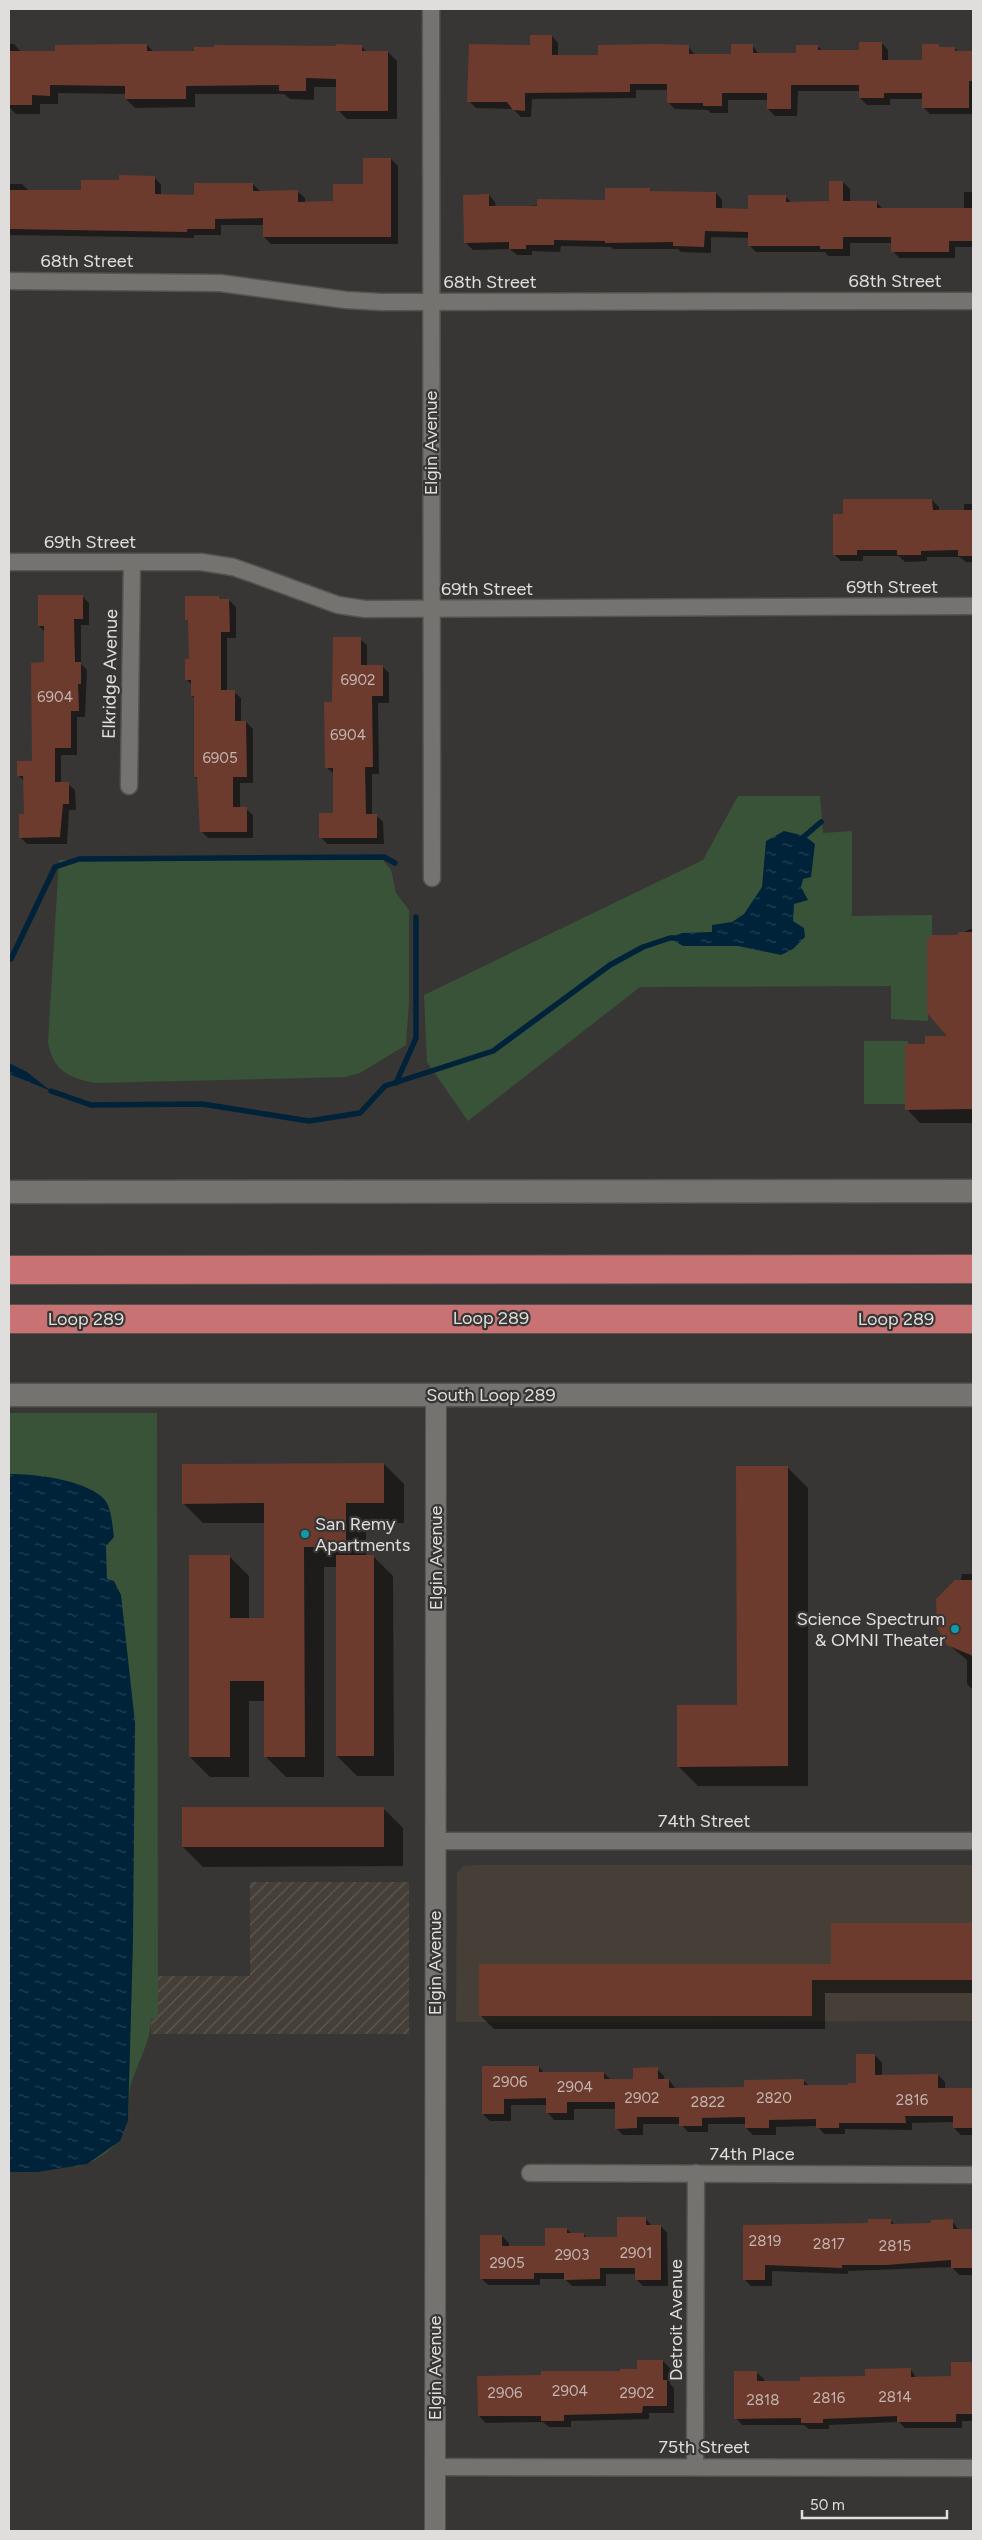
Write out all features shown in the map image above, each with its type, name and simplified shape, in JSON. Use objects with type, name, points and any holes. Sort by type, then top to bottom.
[{"type":"highway","points":[[9,1270],[973,1269]]},
{"type":"highway","name":"Loop 289","points":[[9,1319],[973,1319]]},
{"type":"main road","points":[[9,1192],[973,1191]]},
{"type":"main road","name":"South Loop 289","points":[[9,1395],[973,1395]]},
{"type":"street","name":"Elgin Avenue","points":[[431,9],[432,878]]},
{"type":"street","name":"68th Street","points":[[9,281],[220,283],[346,300],[430,302],[973,300]]},
{"type":"street","name":"69th Street","points":[[9,562],[218,564],[256,574],[338,606],[365,609],[973,606]]},
{"type":"street","name":"Elkridge Avenue","points":[[129,786],[132,562]]},
{"type":"street","name":"Elgin Avenue","points":[[435,2531],[436,1395]]},
{"type":"street","name":"74th Street","points":[[435,1841],[973,1841]]},
{"type":"street","name":"74th Place","points":[[530,2173],[973,2175]]},
{"type":"street","name":"Detroit Avenue","points":[[696,2173],[696,2467]]},
{"type":"street","name":"75th Street","points":[[435,2467],[973,2468]]},
{"type":"shaded area","points":[[973,1865],[973,2021],[456,2022],[457,1873],[464,1866]]},
{"type":"shaded area","points":[[250,1882],[409,1882],[409,2034],[151,2034],[151,2018],[158,2017],[158,1976],[250,1976]]},
{"type":"green space","points":[[738,796],[820,796],[823,833],[852,831],[852,915],[850,916],[932,915],[932,935],[927,940],[928,1021],[891,1019],[891,986],[640,987],[468,1121],[427,1062],[424,995],[703,860]]},
{"type":"green space","points":[[59,860],[383,860],[391,870],[396,893],[409,910],[409,1002],[406,1045],[360,1073],[345,1077],[95,1083],[77,1079],[64,1072],[58,1066],[50,1052],[48,1042]]},
{"type":"green space","points":[[864,1041],[908,1041],[908,1062],[915,1104],[864,1104]]},
{"type":"green space","points":[[9,1413],[157,1413],[158,2018],[151,2018],[147,2043],[130,2088],[126,2127],[116,2144],[93,2161],[75,2167],[74,2148],[38,2148],[38,2172],[9,2172]]},
{"type":"water","points":[[784,831],[805,836],[815,844],[811,877],[803,879],[801,887],[808,900],[794,904],[793,921],[804,928],[805,937],[793,949],[781,955],[738,946],[683,946],[670,938],[682,933],[712,932],[712,925],[732,922],[744,914],[762,887],[766,841]]},
{"type":"water","points":[[9,1063],[27,1072],[51,1091],[9,1074]]},
{"type":"water","points":[[9,1474],[32,1475],[70,1482],[93,1491],[102,1497],[108,1505],[114,1537],[106,1546],[107,1579],[114,1581],[121,1595],[135,1723],[133,1942],[128,2121],[120,2141],[87,2164],[38,2172],[9,2172]]},
{"type":"building","points":[[530,35],[552,35],[552,55],[598,55],[598,45],[689,45],[689,54],[731,54],[731,44],[753,44],[753,53],[796,53],[796,45],[818,45],[818,50],[859,50],[859,42],[882,42],[882,60],[922,60],[922,44],[939,44],[939,47],[955,47],[955,51],[973,51],[973,81],[969,81],[969,108],[922,108],[922,93],[884,93],[884,98],[859,98],[859,85],[791,85],[791,109],[767,109],[767,93],[722,93],[722,106],[703,106],[703,103],[667,103],[667,84],[630,84],[630,92],[525,93],[525,111],[513,110],[507,102],[467,102],[469,44],[530,45]]},
{"type":"building","points":[[147,44],[147,51],[194,51],[194,47],[214,47],[214,45],[336,46],[336,44],[362,45],[362,51],[388,51],[388,111],[336,111],[336,79],[306,78],[306,91],[279,91],[279,85],[186,86],[186,99],[125,99],[125,86],[50,85],[50,96],[32,95],[32,105],[9,105],[9,51],[55,51],[55,45]]},
{"type":"building","points":[[363,158],[391,158],[391,237],[263,237],[263,218],[215,219],[215,229],[187,229],[187,232],[9,229],[9,190],[81,190],[81,180],[119,180],[119,175],[155,176],[155,194],[194,195],[194,183],[253,183],[253,191],[298,190],[298,202],[333,201],[333,184],[363,184]]},
{"type":"building","points":[[829,181],[843,181],[843,201],[877,201],[877,208],[973,208],[973,241],[949,241],[949,252],[891,252],[891,237],[843,237],[843,249],[820,249],[820,246],[748,246],[748,232],[705,231],[704,247],[673,246],[673,242],[605,243],[605,241],[554,240],[554,245],[526,245],[526,249],[509,249],[509,242],[464,243],[463,195],[489,194],[489,206],[537,206],[537,199],[605,200],[605,188],[650,188],[650,191],[716,192],[716,208],[748,209],[748,195],[786,195],[786,202],[829,201]]},
{"type":"building","points":[[843,499],[932,499],[933,510],[973,510],[973,556],[958,556],[958,550],[921,551],[921,555],[897,555],[897,550],[857,550],[857,555],[833,555],[833,514],[843,514]]},
{"type":"building","points":[[38,595],[83,595],[83,619],[74,619],[75,662],[81,662],[81,684],[78,684],[79,711],[71,711],[71,748],[55,748],[55,782],[69,782],[69,804],[63,804],[60,837],[19,838],[19,814],[24,814],[23,776],[17,776],[17,761],[32,761],[31,663],[44,662],[44,626],[38,626]]},
{"type":"building","points":[[185,596],[219,596],[220,599],[229,599],[230,632],[221,632],[221,690],[235,690],[235,721],[246,721],[247,777],[233,777],[233,807],[247,807],[247,832],[200,832],[197,777],[194,777],[194,696],[191,696],[191,680],[185,680],[185,659],[189,659],[188,620],[185,620]]},
{"type":"building","points":[[333,637],[361,637],[361,665],[383,665],[383,696],[372,696],[373,767],[365,767],[366,814],[377,814],[377,838],[319,838],[319,813],[333,813],[333,768],[325,768],[324,702],[332,702]]},
{"type":"building","points":[[959,932],[973,932],[973,1109],[905,1110],[905,1044],[925,1044],[925,1036],[947,1036],[927,1013],[927,940],[932,935],[957,935]]},
{"type":"building","points":[[384,1463],[384,1503],[346,1503],[346,1547],[304,1547],[305,1757],[264,1757],[264,1681],[230,1681],[230,1757],[189,1757],[189,1555],[230,1555],[230,1618],[264,1618],[264,1503],[182,1504],[182,1464]]},
{"type":"building","points":[[736,1466],[788,1466],[788,1766],[677,1767],[677,1705],[737,1705]]},
{"type":"building","points":[[336,1555],[374,1555],[374,1756],[336,1756]]},
{"type":"building","name":"Science Spectrum & OMNI Theater","points":[[955,1580],[973,1580],[973,1656],[947,1645],[937,1628],[936,1599]]},
{"type":"building","points":[[182,1807],[384,1807],[384,1847],[182,1847]]},
{"type":"building","points":[[831,1923],[973,1923],[973,1980],[812,1980],[812,2016],[479,2016],[479,1964],[831,1964]]},
{"type":"building","points":[[856,2054],[875,2054],[875,2075],[938,2074],[938,2088],[973,2088],[973,2128],[953,2128],[953,2116],[905,2116],[906,2123],[839,2123],[839,2128],[816,2128],[816,2119],[769,2120],[769,2128],[745,2128],[745,2117],[702,2118],[702,2126],[679,2126],[679,2117],[637,2117],[637,2128],[615,2129],[615,2102],[567,2102],[567,2113],[546,2113],[546,2098],[504,2099],[504,2114],[482,2114],[482,2066],[539,2066],[539,2072],[604,2072],[604,2079],[633,2079],[633,2068],[658,2067],[658,2079],[669,2079],[669,2088],[744,2087],[744,2080],[804,2079],[804,2085],[848,2085],[848,2083],[856,2083]]},
{"type":"building","points":[[617,2217],[646,2217],[646,2225],[661,2225],[661,2280],[635,2280],[635,2268],[600,2268],[600,2279],[564,2280],[564,2273],[534,2273],[534,2279],[480,2279],[480,2235],[502,2235],[502,2246],[545,2246],[545,2228],[567,2228],[567,2233],[584,2233],[584,2237],[617,2237]]},
{"type":"building","points":[[868,2219],[891,2219],[891,2224],[931,2223],[931,2220],[953,2219],[953,2229],[973,2229],[973,2268],[951,2268],[951,2260],[886,2265],[842,2265],[842,2268],[765,2265],[765,2280],[743,2280],[743,2225],[868,2223]]},
{"type":"building","points":[[637,2360],[663,2360],[663,2380],[667,2380],[667,2406],[643,2406],[642,2413],[564,2415],[564,2421],[541,2421],[541,2416],[478,2416],[477,2376],[541,2375],[541,2371],[620,2371],[620,2369],[637,2369]]},
{"type":"building","points":[[951,2362],[973,2362],[973,2414],[956,2414],[956,2422],[897,2422],[897,2416],[823,2419],[823,2423],[801,2423],[801,2418],[734,2419],[734,2371],[757,2371],[757,2381],[800,2381],[800,2377],[865,2376],[865,2369],[911,2368],[911,2377],[951,2376]]},
{"type":"waterway","points":[[800,840],[821,822]]},
{"type":"waterway","points":[[11,959],[55,867],[79,859],[384,857],[395,863]]},
{"type":"waterway","points":[[396,1083],[416,1038],[416,917]]},
{"type":"waterway","points":[[51,1091],[91,1105],[202,1104],[309,1121],[360,1113],[385,1086],[493,1051],[610,965],[643,947],[670,938],[678,938]]},
{"type":"place","name":"San Remy Apartments","points":[[305,1534]]},
{"type":"place","name":"Science Spectrum & OMNI Theater","points":[[955,1629]]}]
